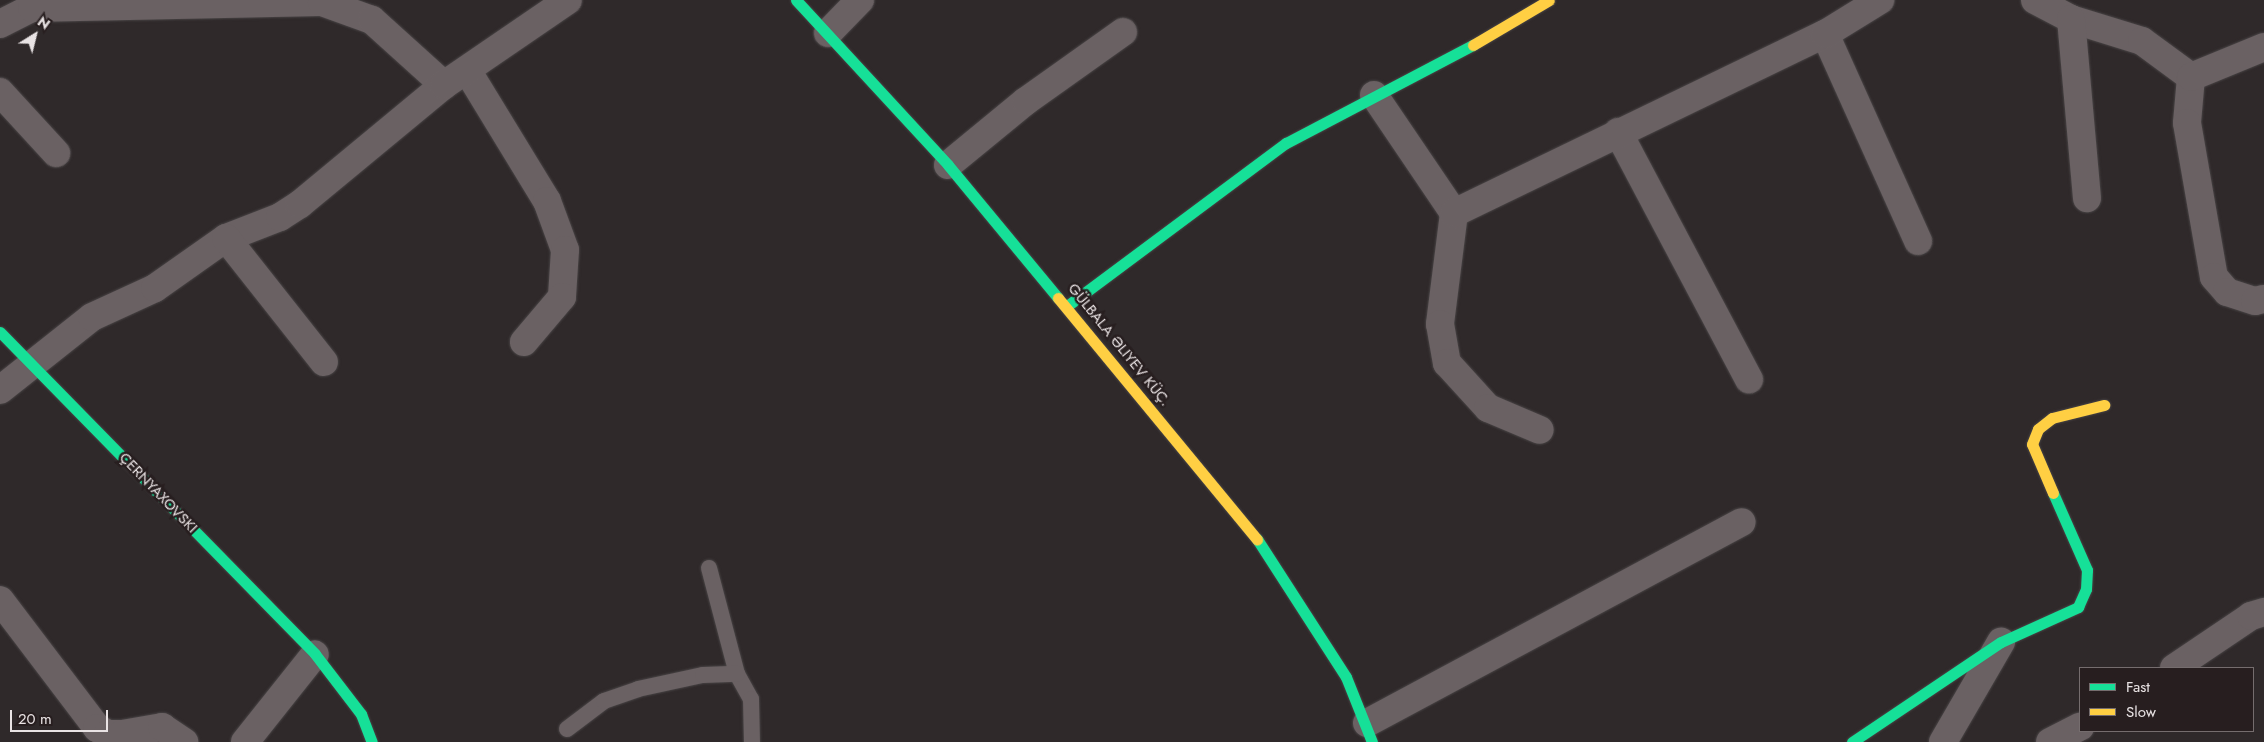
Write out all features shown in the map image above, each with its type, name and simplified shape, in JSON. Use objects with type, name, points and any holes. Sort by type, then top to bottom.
[{"type":"street","points":[[0,390],[92,317],[156,288],[226,238],[280,217],[300,204],[444,85],[568,0]]},
{"type":"street","name":"GÜLBALA ƏLIYEV KÜÇ.","points":[[796,0],[948,165],[1253,532],[1311,619],[1346,678],[1370,733]]},
{"type":"street","points":[[828,33],[860,0]]},
{"type":"street","points":[[1067,306],[1286,143],[1374,95],[1502,30],[1549,0]]},
{"type":"street","points":[[1454,213],[1618,132],[1825,34],[1880,0]]},
{"type":"street","points":[[2034,0],[2071,19],[2142,41],[2191,77]]},
{"type":"street","points":[[0,24],[32,8],[322,2],[372,20],[444,85]]},
{"type":"street","points":[[2071,19],[2087,198]]},
{"type":"street","points":[[948,165],[1026,100],[1123,32]]},
{"type":"street","points":[[1825,34],[1918,241]]},
{"type":"street","points":[[2191,77],[2264,47]]},
{"type":"street","points":[[467,70],[547,201],[565,250],[562,297],[524,342]]},
{"type":"street","points":[[2191,77],[2187,123],[2214,277],[2227,292],[2255,300],[2264,299]]},
{"type":"street","points":[[0,92],[56,153]]},
{"type":"street","points":[[1374,95],[1454,213],[1440,324],[1447,362],[1488,408],[1540,430]]},
{"type":"street","points":[[1618,132],[1749,379]]},
{"type":"street","points":[[226,238],[324,362]]},
{"type":"street","name":"ÇERNYAXOVSKI","points":[[0,332],[315,654],[361,714],[372,742]]},
{"type":"street","points":[[1852,742],[2001,642],[2078,606],[2086,589],[2087,570],[2032,444],[2038,429],[2052,418],[2104,405]]},
{"type":"street","points":[[1370,733],[1742,522]]},
{"type":"street","points":[[0,600],[98,728],[108,734],[122,734],[162,727],[184,742]]},
{"type":"street","points":[[2175,667],[2251,616],[2264,612]]},
{"type":"street","points":[[1943,742],[2001,642]]},
{"type":"street","points":[[245,742],[315,654]]},
{"type":"street","points":[[2050,742],[2079,728]]},
{"type":"lane","points":[[709,568],[737,674],[751,699],[752,742]]},
{"type":"lane","points":[[567,729],[604,701],[638,689],[703,676],[737,674]]},
{"type":"traffic: fast","points":[[796,0],[948,165],[1058,298]]},
{"type":"traffic: fast","points":[[1067,306],[1286,143],[1473,45]]},
{"type":"traffic: fast","points":[[0,332],[315,654],[361,714],[372,742]]},
{"type":"traffic: fast","points":[[1852,742],[2001,642],[2078,607],[2086,589],[2087,570],[2053,493]]},
{"type":"traffic: fast","points":[[1257,539],[1346,677],[1372,742]]},
{"type":"traffic: slow","points":[[1473,45],[1549,0]]},
{"type":"traffic: slow","points":[[1058,298],[1257,539]]},
{"type":"traffic: slow","points":[[2053,493],[2032,444],[2038,429],[2052,418],[2104,405]]}]
